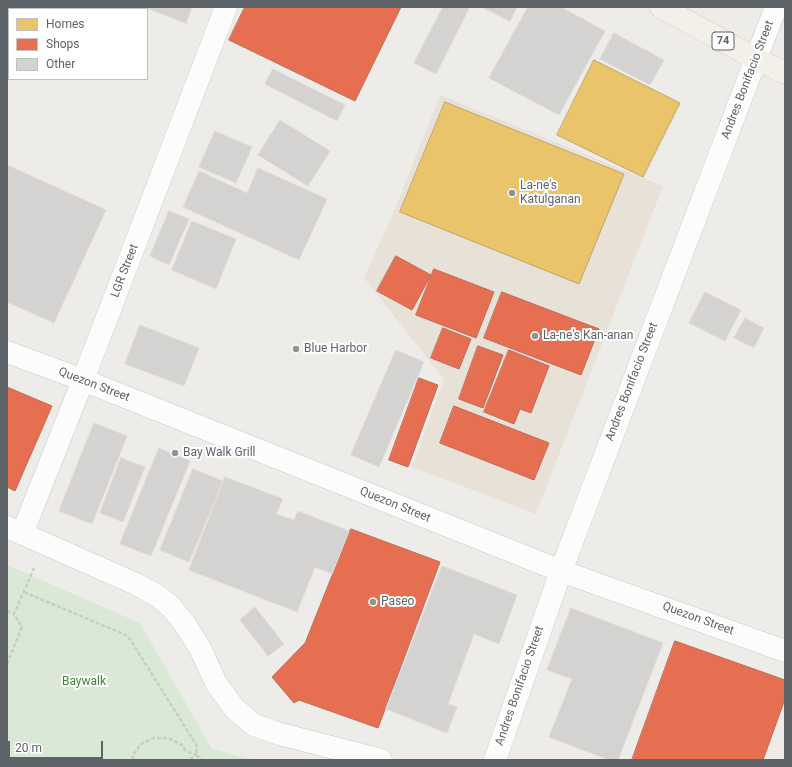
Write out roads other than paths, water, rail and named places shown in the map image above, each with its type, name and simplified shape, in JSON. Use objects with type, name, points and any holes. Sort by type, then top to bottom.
[{"type":"main road","name":"74","points":[[661,7],[756,59],[785,73]]},
{"type":"street","name":"LGR Street","points":[[15,531],[83,380],[226,7]]},
{"type":"street","name":"Andres Bonifacio Street","points":[[495,760],[560,571],[776,7]]},
{"type":"street","name":"Quezon Street","points":[[7,352],[83,380],[560,571],[785,651]]},
{"type":"street","points":[[15,531],[136,584],[158,596],[171,607],[184,623],[200,648],[216,683],[234,708],[254,725],[280,734],[380,760]]},
{"type":"place","name":"La-ne's Katulganan","points":[[512,193]]},
{"type":"place","name":"La-ne's Kan-anan","points":[[535,336]]},
{"type":"place","name":"Blue Harbor","points":[[296,349]]},
{"type":"place","name":"Bay Walk Grill","points":[[175,453]]},
{"type":"place","name":"Paseo","points":[[373,602]]},
{"type":"park label","name":"Baywalk","points":[[84,682]]}]
